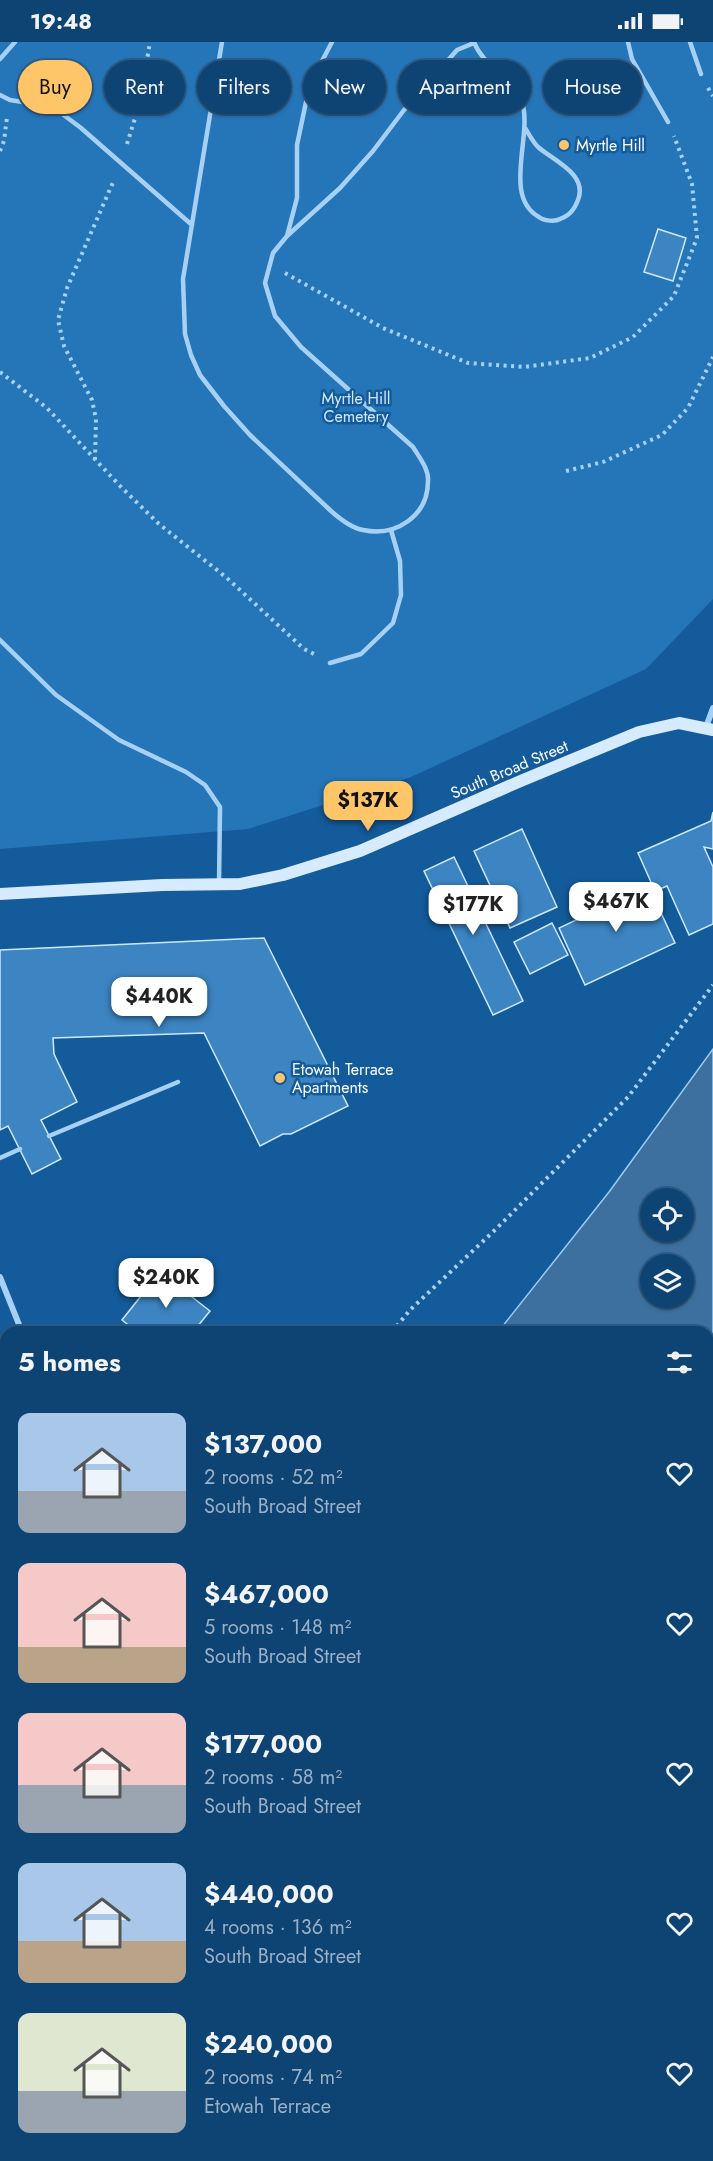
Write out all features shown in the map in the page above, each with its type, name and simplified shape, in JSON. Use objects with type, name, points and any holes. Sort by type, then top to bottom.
[{"type":"main road","name":"South Broad Street","points":[[0,894],[240,884],[283,875],[360,851],[639,732],[679,723],[709,729]]},
{"type":"street","points":[[709,729],[713,708]]},
{"type":"street","points":[[0,1277],[20,1326]]},
{"type":"lane","points":[[0,59],[15,42]]},
{"type":"lane","points":[[222,42],[183,279],[185,334],[200,375],[250,435],[331,511],[345,522],[361,530],[380,532],[397,529],[413,517],[426,497],[429,479],[423,462],[413,447],[301,347],[275,316],[265,283],[273,253],[287,236],[340,188],[457,50],[474,43],[483,58],[518,91],[523,104],[525,128],[520,186],[526,208],[541,219],[558,221],[573,212],[581,186],[575,175],[536,145],[525,128]]},
{"type":"lane","points":[[287,236],[297,198],[297,145],[306,102],[332,42]]},
{"type":"lane","points":[[628,42],[632,59],[668,122]]},
{"type":"lane","points":[[690,42],[701,74]]},
{"type":"lane","points":[[0,95],[10,100],[41,105],[61,113],[192,225]]},
{"type":"lane","points":[[330,663],[361,654],[393,623],[401,595],[400,561],[392,530]]},
{"type":"lane","points":[[0,640],[56,695],[83,715],[119,740],[186,772],[205,785],[220,807],[219,884]]},
{"type":"lane","points":[[50,1136],[178,1082]]},
{"type":"lane","points":[[0,1158],[20,1149]]},
{"type":"path","points":[[95,460],[96,419],[93,400],[64,346],[58,320],[67,288],[121,163],[140,102],[150,42]]},
{"type":"path","points":[[0,151],[4,141],[10,100]]},
{"type":"path","points":[[270,265],[383,328],[468,363],[524,367],[590,358],[633,337],[674,296],[697,238],[692,184],[668,122]]},
{"type":"path","points":[[566,471],[603,462],[662,435],[688,408],[713,357]]},
{"type":"path","points":[[0,372],[46,408],[159,524],[227,578],[304,649],[330,663]]},
{"type":"path","points":[[397,1326],[410,1310],[496,1229],[628,1097],[713,985]]},
{"type":"green space","name":"Myrtle Hill Cemetery","points":[[0,42],[713,42],[713,599],[646,669],[411,777],[248,829],[0,849]]},
{"type":"shaded area","points":[[713,1049],[713,1326],[503,1326],[609,1192]]},
{"type":"building","points":[[658,229],[686,238],[673,281],[644,272]]},
{"type":"building","points":[[713,812],[713,849],[704,847],[713,867],[713,924],[689,935],[667,886],[655,891],[638,853],[711,821]]},
{"type":"building","points":[[522,829],[557,907],[510,928],[474,851]]},
{"type":"building","points":[[454,857],[523,1001],[493,1015],[424,871]]},
{"type":"building","points":[[611,887],[617,901],[649,887],[675,943],[585,985],[559,928],[589,914],[582,901]]},
{"type":"building","points":[[552,923],[568,955],[530,974],[514,942]]},
{"type":"building","name":"Etowah Terrace Apartments","points":[[264,938],[348,1106],[291,1134],[283,1134],[260,1146],[204,1033],[53,1038],[54,1054],[77,1102],[41,1120],[61,1159],[32,1174],[8,1126],[0,1130],[0,950]]},
{"type":"building","points":[[160,1272],[210,1311],[198,1326],[130,1326],[122,1320]]},
{"type":"place","name":"Myrtle Hill","points":[[564,145]]},
{"type":"place","name":"Etowah Terrace Apartments","points":[[280,1078]]}]
